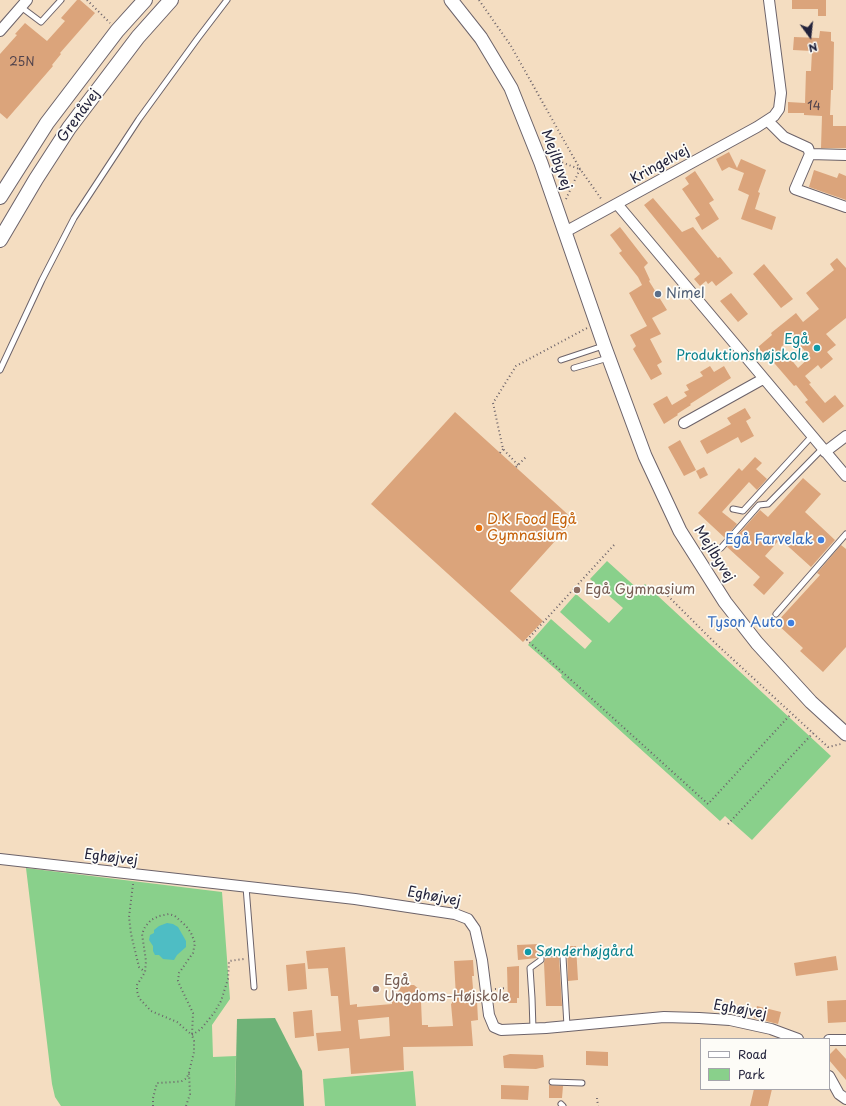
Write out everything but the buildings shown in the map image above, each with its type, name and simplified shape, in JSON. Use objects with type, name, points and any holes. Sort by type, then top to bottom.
[{"type":"main road","name":"Grenåvej","points":[[0,197],[48,123],[117,31],[145,0]]},
{"type":"main road","name":"Grenåvej","points":[[0,240],[36,179],[69,128],[134,43],[171,0]]},
{"type":"street","name":"Mejlbyvej","points":[[451,0],[481,38],[511,88],[537,152],[606,351],[645,456],[680,531],[725,602],[762,648],[811,702],[846,734]]},
{"type":"street","name":"Kringelvej","points":[[565,232],[768,121],[774,116],[779,109],[781,93],[769,0]]},
{"type":"street","points":[[0,31],[24,4]]},
{"type":"street","points":[[768,121],[784,137],[808,148],[810,154],[795,189],[846,207]]},
{"type":"street","points":[[810,154],[846,155]]},
{"type":"street","points":[[613,207],[846,476]]},
{"type":"street","points":[[684,423],[763,379]]},
{"type":"street","points":[[824,451],[846,436]]},
{"type":"street","name":"Eghøjvej","points":[[0,859],[355,899],[455,914],[468,919],[474,929],[482,960],[489,1015],[494,1027],[501,1030],[533,1029],[664,1018],[699,1018],[730,1020],[771,1029],[795,1038]]},
{"type":"street","points":[[830,1040],[846,1040]]},
{"type":"street","points":[[830,1078],[839,1094],[846,1099]]},
{"type":"lane","points":[[24,4],[41,22],[61,0]]},
{"type":"lane","points":[[0,370],[42,280],[74,218],[139,119],[227,0]]},
{"type":"lane","points":[[561,360],[606,351]]},
{"type":"lane","points":[[574,368],[606,351]]},
{"type":"lane","points":[[733,509],[743,511],[812,436]]},
{"type":"lane","points":[[721,548],[759,505],[768,504],[824,451]]},
{"type":"lane","points":[[776,614],[846,534]]},
{"type":"lane","points":[[246,887],[254,987]]},
{"type":"lane","points":[[533,1029],[530,968],[541,960],[541,956],[544,954],[562,953],[567,1026]]},
{"type":"lane","points":[[552,1082],[582,1083]]},
{"type":"path","points":[[87,0],[117,31]]},
{"type":"path","points":[[479,0],[511,46],[580,169],[613,207]]},
{"type":"path","points":[[537,152],[580,169]]},
{"type":"path","points":[[559,214],[580,169]]},
{"type":"path","points":[[526,457],[517,466],[503,449],[493,403],[516,366],[583,331],[596,321]]},
{"type":"path","points":[[500,453],[503,449]]},
{"type":"path","points":[[614,545],[527,640],[708,804],[791,714]]},
{"type":"path","points":[[665,593],[713,641],[828,747],[846,743]]},
{"type":"path","points":[[728,824],[813,734]]},
{"type":"path","points":[[134,874],[130,901],[130,928],[134,950],[140,967],[145,972]]},
{"type":"path","points":[[153,1106],[153,1098],[157,1084],[182,1081],[186,1078],[194,1052],[194,1041],[192,1035],[193,1013],[178,980],[179,973],[192,953],[195,942],[186,926],[175,916],[168,914],[159,916],[151,920],[145,927],[142,934],[146,961],[145,972],[137,985],[137,991],[139,998],[145,1006],[155,1014],[177,1022],[192,1035]]},
{"type":"path","points":[[192,1035],[205,1024],[221,1001],[228,979],[229,961],[252,959]]},
{"type":"path","points":[[186,1106],[190,1094],[189,1072]]},
{"type":"path","points":[[598,1098],[598,1106]]},
{"type":"green space","points":[[607,561],[639,590],[645,584],[831,756],[752,840],[725,816],[720,821],[561,677],[562,675],[528,645],[551,619],[585,649],[592,641],[560,612],[576,594],[609,623],[623,608],[590,579]]},
{"type":"green space","points":[[26,868],[222,892],[230,999],[212,1025],[213,1057],[236,1056],[235,1106],[61,1106],[55,1097],[52,1084]]},
{"type":"green space","points":[[275,1018],[302,1071],[304,1106],[235,1106],[237,1019]]},
{"type":"green space","points":[[413,1071],[416,1106],[325,1106],[323,1079]]},
{"type":"water","points":[[167,923],[178,927],[186,941],[186,947],[174,960],[163,959],[159,955],[155,955],[153,946],[149,940],[150,935],[154,933],[154,930]]},
{"type":"place","name":"Nimel","points":[[658,294]]},
{"type":"place","name":"Egå Produktionshøjskole","points":[[817,348]]},
{"type":"place","name":"D.K Food Egå Gymnasium","points":[[479,528]]},
{"type":"place","name":"Egå Farvelak","points":[[821,540]]},
{"type":"place","name":"Egå Gymnasium","points":[[577,590]]},
{"type":"place","name":"Tyson Auto","points":[[791,623]]},
{"type":"place","name":"Sønderhøjgård","points":[[528,952]]},
{"type":"place","name":"Egå Ungdoms-Højskole","points":[[376,989]]}]
